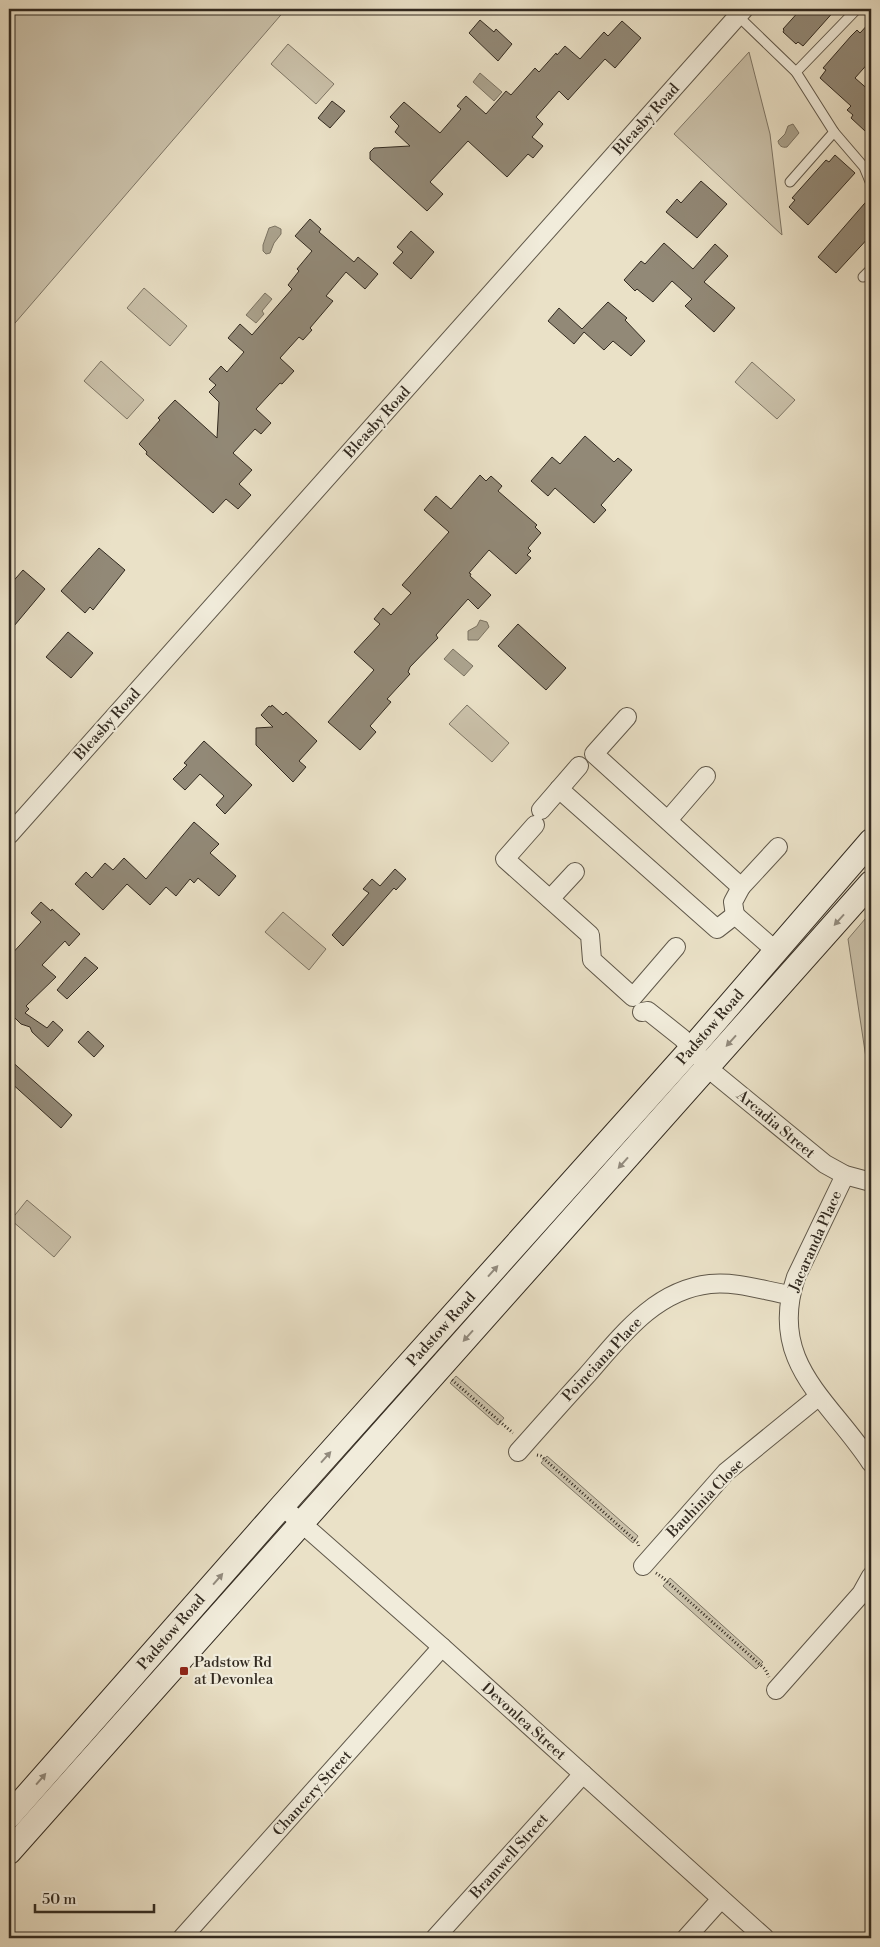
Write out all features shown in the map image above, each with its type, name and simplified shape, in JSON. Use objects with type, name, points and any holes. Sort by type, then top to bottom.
[{"type":"main road","name":"Padstow Road","points":[[9,1816],[282,1506],[693,1048],[871,841]]},
{"type":"main road","name":"Padstow Road","points":[[9,1852],[871,883]]},
{"type":"street","name":"Bleasby Road","points":[[9,835],[741,12]]},
{"type":"street","points":[[627,717],[594,754],[741,887]]},
{"type":"street","points":[[579,766],[505,859],[590,935],[592,960],[633,996],[676,947]]},
{"type":"street","points":[[668,820],[706,776]]},
{"type":"street","points":[[559,789],[717,929],[734,915]]},
{"type":"street","points":[[776,952],[734,915],[733,902],[741,887],[778,847]]},
{"type":"street","points":[[550,899],[575,872]]},
{"type":"street","name":"Arcadia Street","points":[[642,1012],[648,1011],[693,1048],[709,1066],[826,1164],[845,1175],[871,1182]]},
{"type":"street","name":"Jacaranda Place","points":[[845,1175],[796,1277],[790,1295],[788,1318],[792,1345],[800,1366],[818,1397],[871,1463]]},
{"type":"street","name":"Poinciana Place","points":[[518,1452],[635,1321],[659,1303],[685,1290],[711,1284],[736,1285],[790,1295]]},
{"type":"street","name":"Bauhinia Close","points":[[643,1566],[726,1472],[818,1397]]},
{"type":"street","name":"Devonlea Street","points":[[282,1506],[764,1938]]},
{"type":"street","points":[[776,1690],[861,1594],[871,1576]]},
{"type":"street","name":"Chancery Street","points":[[182,1938],[442,1648]]},
{"type":"street","name":"Bramwell Street","points":[[435,1938],[582,1774]]},
{"type":"street","points":[[686,1938],[721,1899]]},
{"type":"lane","points":[[796,72],[857,9]]},
{"type":"lane","points":[[741,12],[796,72],[834,132],[864,167],[871,184]]},
{"type":"lane","points":[[790,182],[834,132]]},
{"type":"lane","points":[[863,278],[871,269]]},
{"type":"path","points":[[450,1378],[513,1432],[518,1452],[541,1456],[638,1543],[643,1566],[662,1577],[764,1669],[776,1690]]},
{"type":"shaded area","points":[[9,9],[286,9],[9,330]]},
{"type":"shaded area","points":[[288,44],[334,84],[316,104],[271,64]]},
{"type":"shaded area","points":[[749,52],[770,134],[782,235],[674,134]]},
{"type":"shaded area","points":[[480,73],[502,92],[494,101],[473,82]]},
{"type":"shaded area","points":[[793,124],[799,133],[787,147],[781,146],[778,141],[785,134],[788,126]]},
{"type":"shaded area","points":[[275,226],[281,229],[281,234],[274,243],[270,253],[266,254],[263,251],[263,245],[269,228]]},
{"type":"shaded area","points":[[144,288],[187,326],[170,346],[127,308]]},
{"type":"shaded area","points":[[265,293],[272,299],[262,311],[264,314],[256,323],[246,315]]},
{"type":"shaded area","points":[[101,361],[144,400],[127,419],[84,381]]},
{"type":"shaded area","points":[[752,362],[795,400],[777,419],[735,382]]},
{"type":"shaded area","points":[[480,620],[487,622],[489,627],[478,640],[468,640],[468,631],[477,626]]},
{"type":"shaded area","points":[[453,649],[473,666],[464,676],[444,659]]},
{"type":"shaded area","points":[[467,705],[509,743],[492,762],[449,724]]},
{"type":"shaded area","points":[[283,912],[326,949],[309,970],[265,932]]},
{"type":"shaded area","points":[[871,912],[871,1091],[848,939]]},
{"type":"shaded area","points":[[27,1200],[71,1237],[54,1257],[11,1220]]},
{"type":"shaded area","points":[[456,1376],[504,1418],[498,1425],[450,1383]]},
{"type":"shaded area","points":[[547,1456],[638,1536],[633,1543],[541,1463]]},
{"type":"shaded area","points":[[670,1578],[763,1662],[756,1669],[663,1586]]},
{"type":"building","points":[[801,9],[836,9],[803,46],[798,42],[796,44],[783,32],[783,29]]},
{"type":"building","points":[[480,20],[494,32],[496,29],[512,44],[498,61],[469,33]]},
{"type":"building","points":[[622,21],[641,38],[615,68],[605,59],[568,100],[559,91],[536,117],[543,124],[532,137],[543,146],[533,158],[528,154],[507,177],[468,141],[430,182],[443,194],[427,211],[370,159],[370,152],[374,148],[410,146],[395,132],[399,126],[390,117],[404,102],[440,133],[461,109],[457,106],[466,96],[486,114],[506,91],[511,95],[535,68],[539,72],[565,46],[580,59],[604,32],[608,36]]},
{"type":"building","points":[[871,21],[871,60],[855,78],[871,92],[871,123],[865,131],[851,118],[853,115],[847,110],[851,106],[820,78],[826,70],[823,68],[851,36],[857,30],[860,33]]},
{"type":"building","points":[[332,101],[345,111],[330,128],[318,118]]},
{"type":"building","points":[[835,155],[855,173],[808,225],[789,207],[795,200],[792,198],[826,160],[829,162]]},
{"type":"building","points":[[701,181],[727,204],[697,238],[666,212],[677,199],[681,203]]},
{"type":"building","points":[[871,196],[871,235],[836,273],[818,257]]},
{"type":"building","points":[[310,219],[321,229],[319,232],[354,262],[358,257],[378,274],[365,289],[346,272],[326,296],[333,301],[310,328],[312,330],[303,340],[299,337],[280,358],[294,371],[256,409],[271,423],[261,434],[255,429],[233,453],[252,470],[239,484],[251,495],[238,509],[226,499],[213,513],[146,454],[147,452],[139,444],[160,420],[158,418],[175,400],[217,438],[219,402],[209,392],[216,385],[209,379],[221,366],[227,372],[244,352],[228,338],[240,324],[252,335],[292,289],[288,285],[299,271],[297,269],[312,251],[295,236]]},
{"type":"building","points":[[411,231],[434,252],[411,279],[393,263],[403,252],[397,247]]},
{"type":"building","points":[[664,243],[693,269],[715,244],[728,256],[704,282],[735,308],[714,332],[685,306],[692,299],[672,281],[653,302],[637,289],[635,291],[624,280],[641,261],[645,264]]},
{"type":"building","points":[[608,302],[627,318],[625,320],[645,341],[631,356],[613,341],[604,350],[584,332],[574,344],[548,321],[559,308],[582,329]]},
{"type":"building","points":[[585,436],[614,462],[618,458],[632,470],[601,505],[606,510],[594,523],[555,488],[548,496],[531,481],[552,457],[560,464]]},
{"type":"building","points":[[480,475],[486,481],[491,476],[502,486],[498,491],[537,525],[535,527],[541,533],[528,548],[531,551],[527,555],[531,558],[516,574],[489,550],[469,573],[491,595],[478,609],[468,599],[436,635],[438,638],[410,667],[408,672],[410,674],[387,699],[391,702],[370,726],[376,732],[360,750],[328,722],[374,670],[354,652],[380,624],[374,619],[383,608],[391,615],[411,593],[402,585],[449,532],[424,510],[436,496],[451,509]]},
{"type":"building","points":[[99,548],[125,570],[93,610],[90,607],[85,613],[61,591]]},
{"type":"building","points":[[23,570],[45,589],[9,632],[9,586]]},
{"type":"building","points":[[518,624],[566,668],[546,690],[498,646]]},
{"type":"building","points":[[68,632],[93,653],[71,678],[46,657]]},
{"type":"building","points":[[272,705],[283,715],[286,712],[317,741],[299,761],[306,767],[293,782],[256,745],[256,728],[273,727],[261,715]]},
{"type":"building","points":[[204,741],[252,785],[225,814],[216,805],[224,796],[200,774],[185,790],[173,779],[187,765],[184,763]]},
{"type":"building","points":[[194,822],[219,844],[210,853],[236,876],[219,896],[198,878],[194,883],[190,879],[176,896],[166,887],[150,905],[127,884],[103,910],[75,884],[86,872],[92,878],[105,863],[113,870],[124,858],[146,879]]},
{"type":"building","points":[[395,869],[406,879],[396,890],[394,888],[343,946],[332,935],[369,893],[363,889],[372,879],[380,886]]},
{"type":"building","points":[[41,902],[51,911],[52,909],[80,934],[69,946],[65,941],[42,965],[56,977],[26,1006],[29,1009],[25,1013],[47,1028],[53,1021],[63,1030],[48,1047],[32,1032],[30,1027],[21,1024],[9,1012],[9,957],[41,922],[31,913]]},
{"type":"building","points":[[85,957],[98,968],[67,999],[57,990]]},
{"type":"building","points":[[88,1031],[104,1046],[94,1057],[78,1042]]},
{"type":"building","points":[[9,1059],[72,1115],[61,1128],[9,1081]]},
{"type":"place","name":"Padstow Rd at Devonlea","points":[[184,1671]]}]
